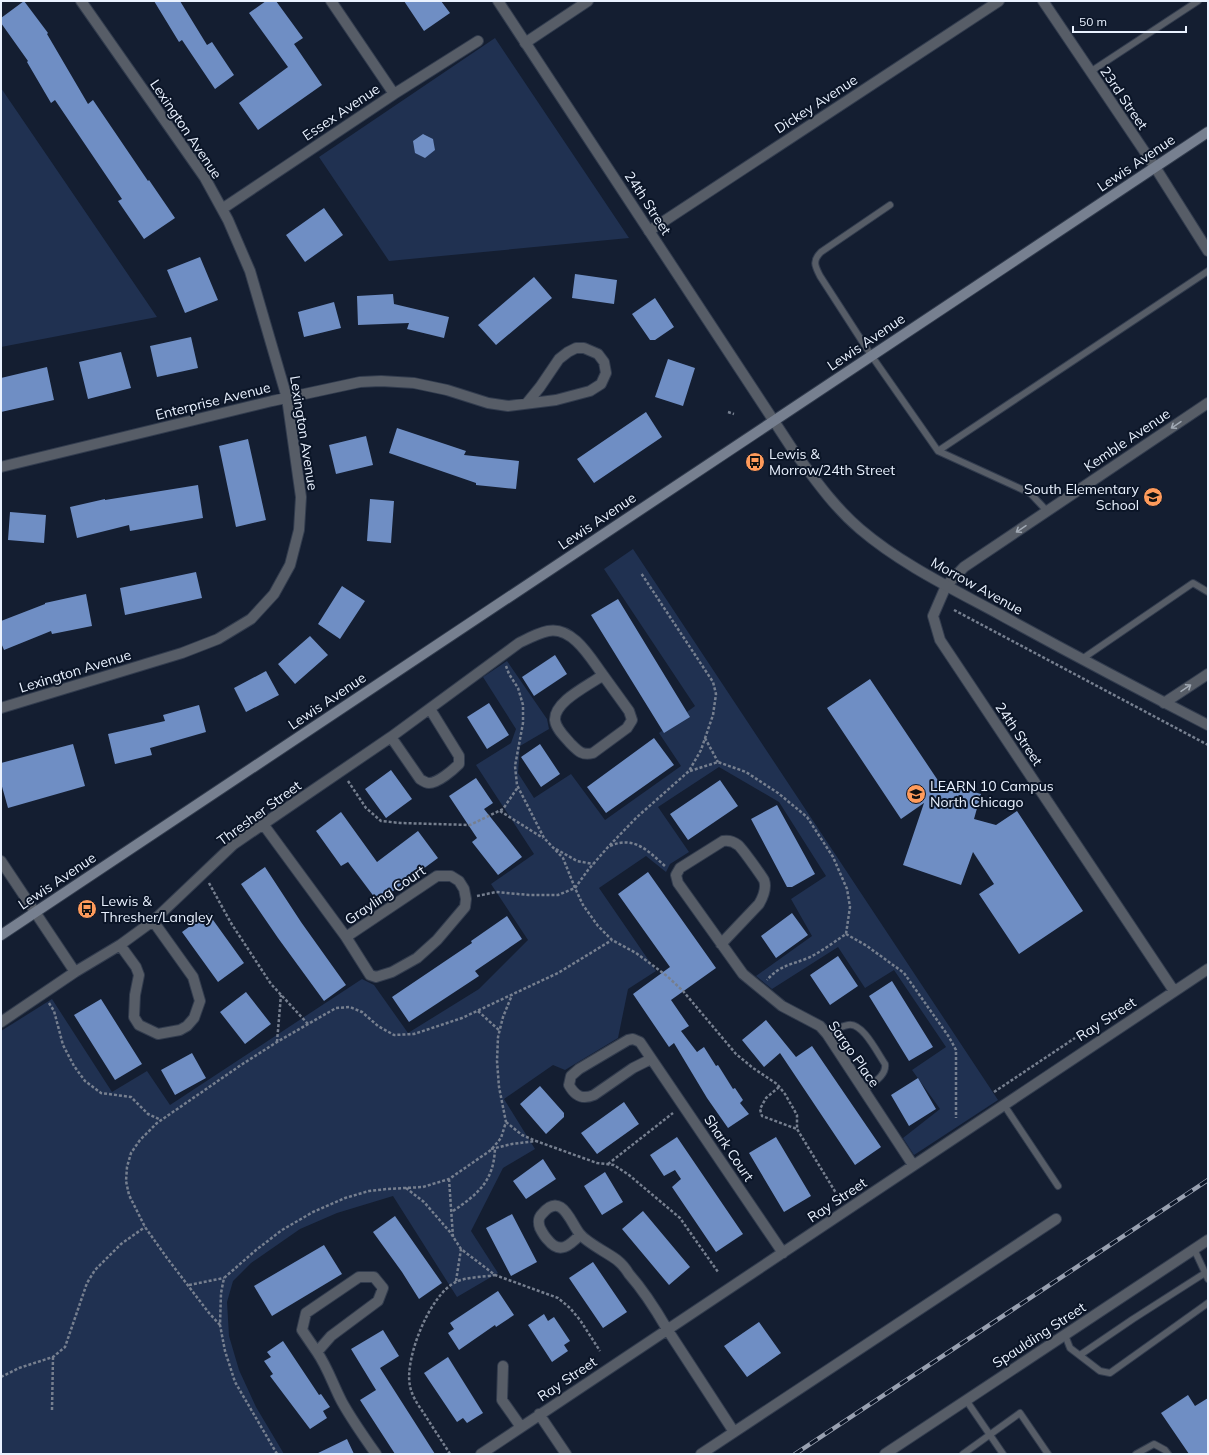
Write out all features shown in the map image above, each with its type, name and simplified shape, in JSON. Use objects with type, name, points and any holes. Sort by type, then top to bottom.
[{"type":"main road","name":"Lewis Avenue","points":[[1,935],[1208,132]]},
{"type":"street","name":"Lexington Avenue","points":[[1,708],[182,653],[218,639],[251,619],[274,594],[290,565],[299,530],[301,497],[287,398],[250,271],[228,220],[205,178],[81,1]]},
{"type":"street","points":[[331,1],[394,94]]},
{"type":"street","name":"24th Street","points":[[498,1],[774,421]]},
{"type":"street","points":[[526,43],[588,1]]},
{"type":"street","name":"Dickey Avenue","points":[[649,231],[999,1]]},
{"type":"street","name":"23rd Street","points":[[1043,1],[1155,167],[1208,251]]},
{"type":"street","name":"Essex Avenue","points":[[222,209],[394,94],[478,41]]},
{"type":"street","name":"Enterprise Avenue","points":[[1,466],[360,382],[381,381],[421,384],[447,390],[488,403],[508,406],[556,400],[590,391],[601,384],[606,373],[604,362],[598,354],[584,348],[576,348],[568,352],[559,359],[527,403]]},
{"type":"street","name":"Kemble Avenue","points":[[946,586],[964,567],[1208,403]]},
{"type":"street","name":"Morrow Avenue","points":[[774,421],[828,497],[860,529],[880,544],[925,575],[1208,726]]},
{"type":"street","name":"24th Street","points":[[946,586],[933,616],[940,640],[1174,991]]},
{"type":"street","name":"Thresher Street","points":[[1,1022],[75,972],[120,945],[153,921],[234,844],[391,737],[519,643],[550,630],[563,632],[576,640],[604,675]]},
{"type":"street","points":[[1164,703],[1208,674]]},
{"type":"street","points":[[604,675],[629,711],[632,720],[627,728],[593,753],[586,755],[579,753],[560,732],[555,721],[556,711],[561,704],[604,675]]},
{"type":"street","points":[[391,737],[420,779],[427,783],[434,783],[453,770],[459,764],[460,756],[430,709]]},
{"type":"street","name":"Grayling Court","points":[[263,824],[346,937],[370,975],[376,977],[392,972],[417,958],[437,940],[465,907],[466,899],[464,888],[459,881],[451,876],[437,876],[346,937]]},
{"type":"street","points":[[676,875],[680,868],[723,840],[731,840],[739,845],[764,880],[765,888],[763,897],[759,904],[721,944]]},
{"type":"street","points":[[1,861],[75,972]]},
{"type":"street","name":"Sargo Place","points":[[676,875],[678,883],[743,974],[782,1006],[820,1026],[827,1034],[913,1165]]},
{"type":"street","points":[[120,945],[136,967],[139,975],[135,995],[134,1016],[139,1025],[158,1034],[180,1030],[187,1026],[194,1018],[200,1001],[193,977],[153,921]]},
{"type":"street","name":"Ray Street","points":[[481,1454],[1208,969]]},
{"type":"street","name":"Shark Court","points":[[651,1059],[633,1068],[588,1098],[580,1097],[572,1092],[569,1086],[571,1076],[579,1069],[628,1040],[633,1039],[640,1042],[783,1253]]},
{"type":"street","points":[[701,1454],[1056,1219]]},
{"type":"street","points":[[580,1235],[618,1261],[638,1284],[734,1432]]},
{"type":"street","name":"Spaulding Street","points":[[885,1454],[1208,1240]]},
{"type":"street","points":[[317,1352],[331,1336],[378,1301],[383,1288],[374,1277],[359,1277],[306,1313],[302,1330],[326,1366],[351,1418],[376,1454]]},
{"type":"street","points":[[503,1366],[502,1400],[521,1427]]},
{"type":"street","points":[[540,1414],[566,1454]]},
{"type":"lane","points":[[1090,72],[1198,1]]},
{"type":"lane","points":[[890,205],[821,252],[816,257],[815,261],[820,276],[871,355],[938,451],[1030,493],[1047,511]]},
{"type":"lane","points":[[938,451],[1208,271]]},
{"type":"lane","points":[[1082,659],[1193,583],[1208,592]]},
{"type":"lane","points":[[827,1034],[848,1024],[855,1024],[862,1030],[885,1064],[886,1068],[884,1074],[864,1091]]},
{"type":"lane","points":[[1004,1105],[1058,1186]]},
{"type":"lane","points":[[1080,1355],[1132,1319],[1207,1276],[1194,1249]]},
{"type":"lane","points":[[1065,1335],[1070,1348],[1100,1370],[1110,1373],[1208,1303]]},
{"type":"lane","points":[[966,1400],[1003,1454]]},
{"type":"lane","points":[[963,1454],[1020,1413],[1048,1454]]},
{"type":"lane","points":[[1136,1454],[1154,1444],[1165,1450],[1168,1454]]},
{"type":"path","points":[[728,412],[734,414]]},
{"type":"path","points":[[466,899],[496,892],[529,895],[558,895],[575,888],[593,864],[637,817],[689,771],[701,750],[713,715],[716,694],[713,682],[641,574]]},
{"type":"path","points":[[954,610],[1208,745]]},
{"type":"path","points":[[500,657],[518,688],[523,705],[523,723],[514,766],[518,787],[544,838]]},
{"type":"path","points":[[705,738],[718,762]]},
{"type":"path","points":[[689,771],[718,762],[746,772],[778,793],[807,817],[833,857],[847,889],[850,907],[846,934],[809,957],[787,965],[775,972],[760,988]]},
{"type":"path","points":[[341,771],[366,808],[381,821],[470,825],[504,809],[518,787]]},
{"type":"path","points":[[500,810],[544,838],[563,858],[575,888],[584,905],[598,926],[612,940],[636,952],[667,976],[683,991],[736,1054],[779,1087],[785,1094],[797,1115],[797,1129],[839,1198]]},
{"type":"path","points":[[608,847],[618,843],[628,842],[640,845],[676,875]]},
{"type":"path","points":[[554,848],[577,861],[593,864]]},
{"type":"path","points":[[204,874],[231,923],[271,984],[308,1024]]},
{"type":"path","points":[[846,934],[867,946],[904,973],[949,1037],[956,1050],[956,1118]]},
{"type":"path","points":[[220,1325],[166,1258],[145,1227],[129,1195],[126,1181],[127,1167],[131,1153],[140,1140],[161,1120],[193,1098],[277,1042],[336,1008],[350,1007],[362,1012],[378,1026],[394,1035],[414,1034],[478,1011],[558,973],[612,940]]},
{"type":"path","points":[[44,993],[54,1011],[63,1045],[74,1066],[86,1081],[101,1093],[131,1097],[148,1114],[161,1120]]},
{"type":"path","points":[[491,1150],[501,1138],[506,1122],[499,1087],[497,1060],[498,1037],[512,994]]},
{"type":"path","points":[[277,1042],[281,995]]},
{"type":"path","points":[[478,1011],[500,1031]]},
{"type":"path","points":[[994,1092],[1075,1038]]},
{"type":"path","points":[[779,1087],[766,1098],[760,1109],[762,1116],[797,1129]]},
{"type":"path","points":[[608,1164],[670,1114],[684,1106]]},
{"type":"path","points":[[506,1122],[522,1135],[584,1159],[614,1165],[629,1175],[680,1218],[718,1272]]},
{"type":"path","points":[[189,1285],[224,1278],[282,1230],[313,1212],[345,1198],[369,1192],[423,1187],[449,1179],[495,1148],[536,1141]]},
{"type":"path","points":[[452,1211],[476,1193],[488,1179],[495,1160],[495,1148]]},
{"type":"path","points":[[449,1179],[454,1238]]},
{"type":"path","points":[[406,1188],[424,1202],[454,1238],[461,1250],[495,1275],[558,1298],[570,1308],[580,1320],[600,1351]]},
{"type":"path","points":[[1,1377],[19,1368],[53,1357],[65,1347],[87,1283],[95,1270],[121,1244],[145,1227]]},
{"type":"path","points":[[456,1281],[461,1250]]},
{"type":"path","points":[[450,1454],[413,1397],[409,1385],[409,1371],[419,1329],[429,1311],[441,1295],[456,1281],[495,1275]]},
{"type":"path","points":[[224,1278],[221,1293],[220,1325],[225,1351],[235,1382],[277,1454]]},
{"type":"path","points":[[52,1410],[53,1357]]},
{"type":"shaded area","points":[[495,38],[629,238],[389,261],[319,157]]},
{"type":"shaded area","points":[[1,88],[157,317],[1,347]]},
{"type":"shaded area","points":[[633,549],[998,1100],[914,1155],[903,1138],[940,1109],[912,1070],[946,1047],[894,970],[865,988],[838,947],[772,989],[756,976],[812,936],[791,899],[826,876],[779,802],[719,767],[658,807],[689,852],[670,864],[666,872],[646,856],[599,888],[656,971],[628,989],[618,1038],[565,1070],[553,1065],[504,1099],[535,1149],[503,1168],[471,1231],[498,1273],[457,1297],[393,1196],[337,1213],[300,1229],[251,1263],[233,1281],[227,1302],[229,1336],[239,1370],[256,1407],[284,1454],[1,1454],[1,1031],[52,999],[112,1092],[147,1071],[170,1105],[362,979],[374,985],[408,1033],[479,989],[528,940],[491,884],[534,854],[476,765],[511,743],[516,729],[483,677],[507,661],[547,719],[549,729],[520,746],[518,773],[534,798],[571,774],[605,820],[681,766],[659,733],[695,706],[604,569]]},
{"type":"building","points":[[24,1],[48,33],[47,34],[88,104],[93,100],[175,218],[144,239],[118,201],[122,199],[55,100],[51,103],[27,62],[28,61],[1,23],[1,18]]},
{"type":"building","points":[[154,1],[180,1],[207,45],[212,42],[234,75],[215,89],[182,40],[179,42]]},
{"type":"building","points":[[266,1],[276,1],[303,38],[294,44],[322,85],[258,130],[239,103],[288,67],[249,13]]},
{"type":"building","points":[[404,1],[441,1],[450,13],[424,31]]},
{"type":"building","points":[[423,134],[433,139],[435,150],[425,158],[415,153],[413,141]]},
{"type":"building","points":[[324,208],[343,235],[305,262],[286,235]]},
{"type":"building","points":[[200,257],[218,300],[185,313],[167,270]]},
{"type":"building","points":[[575,274],[617,280],[614,304],[572,298]]},
{"type":"building","points":[[534,277],[552,298],[496,345],[478,325]]},
{"type":"building","points":[[393,294],[394,304],[449,317],[444,338],[407,329],[409,323],[358,325],[357,296]]},
{"type":"building","points":[[655,298],[674,327],[655,340],[650,340],[632,314]]},
{"type":"building","points":[[334,302],[341,328],[304,337],[298,312]]},
{"type":"building","points":[[191,337],[198,368],[157,377],[150,346]]},
{"type":"building","points":[[121,352],[131,388],[88,399],[79,362]]},
{"type":"building","points":[[668,359],[695,368],[683,406],[655,397]]},
{"type":"building","points":[[47,367],[54,400],[1,412],[1,378]]},
{"type":"building","points":[[646,412],[662,437],[594,483],[577,459]]},
{"type":"building","points":[[397,428],[466,451],[464,455],[519,461],[516,489],[476,485],[476,483],[389,453]]},
{"type":"building","points":[[366,436],[373,465],[336,474],[329,445]]},
{"type":"building","points":[[248,439],[266,520],[236,527],[219,446]]},
{"type":"building","points":[[198,485],[203,518],[130,531],[129,525],[77,538],[70,507],[105,499]]},
{"type":"building","points":[[370,499],[394,501],[391,543],[367,541]]},
{"type":"building","points":[[10,512],[46,515],[44,543],[8,540]]},
{"type":"building","points":[[196,572],[202,598],[125,615],[120,588]]},
{"type":"building","points":[[342,586],[365,601],[340,639],[318,624]]},
{"type":"building","points":[[86,594],[92,626],[52,634],[51,631],[4,650],[1,643],[1,621],[45,603]]},
{"type":"building","points":[[618,599],[690,717],[664,733],[591,615]]},
{"type":"building","points":[[310,636],[328,655],[295,684],[278,664]]},
{"type":"building","points":[[555,655],[567,674],[534,696],[522,677]]},
{"type":"building","points":[[266,671],[279,695],[246,712],[234,688]]},
{"type":"building","points":[[870,679],[939,782],[981,794],[974,819],[996,825],[1017,811],[1083,911],[1019,954],[979,894],[994,884],[973,852],[961,885],[903,865],[924,803],[901,819],[827,708]]},
{"type":"building","points":[[489,703],[509,735],[487,749],[467,717]]},
{"type":"building","points":[[199,705],[206,732],[150,748],[152,755],[115,764],[108,734],[165,721],[163,715]]},
{"type":"building","points":[[654,738],[674,765],[606,813],[587,787]]},
{"type":"building","points":[[73,744],[85,786],[8,808],[1,783],[1,763]]},
{"type":"building","points":[[540,744],[560,774],[541,787],[521,757]]},
{"type":"building","points":[[391,770],[412,799],[386,818],[365,789]]},
{"type":"building","points":[[476,778],[493,803],[484,809],[522,857],[498,875],[472,842],[477,838],[449,796]]},
{"type":"building","points":[[720,780],[738,806],[688,840],[670,814]]},
{"type":"building","points":[[777,805],[815,874],[792,887],[787,887],[751,819]]},
{"type":"building","points":[[341,812],[377,862],[418,831],[438,858],[378,902],[348,862],[341,866],[316,831]]},
{"type":"building","points":[[265,867],[301,922],[346,985],[324,1001],[241,884]]},
{"type":"building","points":[[648,872],[716,968],[671,1000],[689,1026],[681,1031],[697,1052],[704,1047],[716,1066],[718,1065],[733,1089],[735,1088],[743,1100],[740,1103],[749,1114],[728,1128],[707,1098],[674,1043],[669,1047],[633,994],[670,967],[618,894]]},
{"type":"building","points":[[208,913],[244,963],[218,982],[182,932]]},
{"type":"building","points":[[792,913],[808,935],[776,958],[761,936]]},
{"type":"building","points":[[507,916],[522,939],[475,971],[479,976],[409,1022],[392,997],[472,943],[471,941]]},
{"type":"building","points":[[838,956],[858,986],[830,1005],[810,975]]},
{"type":"building","points":[[892,981],[933,1047],[909,1061],[869,996]]},
{"type":"building","points":[[246,992],[271,1024],[245,1044],[220,1012]]},
{"type":"building","points":[[101,999],[142,1064],[115,1080],[74,1015]]},
{"type":"building","points":[[766,1020],[796,1057],[812,1046],[881,1147],[855,1165],[780,1053],[764,1067],[742,1040]]},
{"type":"building","points":[[192,1053],[206,1078],[175,1095],[161,1070]]},
{"type":"building","points":[[918,1078],[936,1109],[909,1126],[891,1095]]},
{"type":"building","points":[[540,1086],[564,1113],[564,1117],[546,1134],[520,1104]]},
{"type":"building","points":[[624,1102],[639,1124],[597,1154],[581,1133]]},
{"type":"building","points":[[677,1137],[743,1234],[716,1252],[672,1187],[681,1179],[675,1170],[664,1176],[650,1155]]},
{"type":"building","points":[[776,1137],[811,1196],[784,1212],[749,1153]]},
{"type":"building","points":[[543,1159],[556,1179],[526,1199],[513,1181]]},
{"type":"building","points":[[605,1172],[623,1202],[602,1215],[584,1186]]},
{"type":"building","points":[[643,1211],[690,1267],[669,1285],[622,1229]]},
{"type":"building","points":[[512,1214],[537,1262],[511,1276],[486,1228]]},
{"type":"building","points":[[395,1216],[442,1283],[419,1299],[402,1272],[373,1232]]},
{"type":"building","points":[[324,1245],[342,1274],[272,1316],[254,1286]]},
{"type":"building","points":[[593,1262],[627,1312],[603,1328],[569,1278]]},
{"type":"building","points":[[498,1291],[514,1315],[496,1327],[495,1325],[459,1350],[448,1333],[454,1329],[450,1323]]},
{"type":"building","points":[[544,1314],[548,1321],[554,1317],[570,1341],[564,1345],[568,1351],[552,1362],[528,1325]]},
{"type":"building","points":[[759,1322],[781,1353],[747,1377],[724,1346]]},
{"type":"building","points":[[383,1330],[399,1356],[380,1368],[435,1454],[395,1454],[360,1400],[376,1390],[351,1349]]},
{"type":"building","points":[[283,1341],[319,1395],[321,1394],[330,1407],[323,1411],[327,1418],[310,1429],[270,1376],[273,1374],[264,1361],[271,1357],[267,1352]]},
{"type":"building","points":[[448,1357],[483,1413],[467,1423],[463,1418],[457,1422],[424,1373]]},
{"type":"building","points":[[1188,1395],[1195,1406],[1208,1398],[1208,1454],[1189,1454],[1161,1413]]},
{"type":"building","points":[[347,1439],[354,1454],[316,1454]]},
{"type":"railway","points":[[795,1454],[1208,1180]]},
{"type":"place","name":"Lewis & Morrow/24th Street","points":[[755,462]]},
{"type":"place","name":"South Elementary School","points":[[1153,497]]},
{"type":"place","name":"LEARN 10 Campus North Chicago","points":[[916,794]]},
{"type":"place","name":"Lewis & Thresher/Langley","points":[[87,909]]}]
